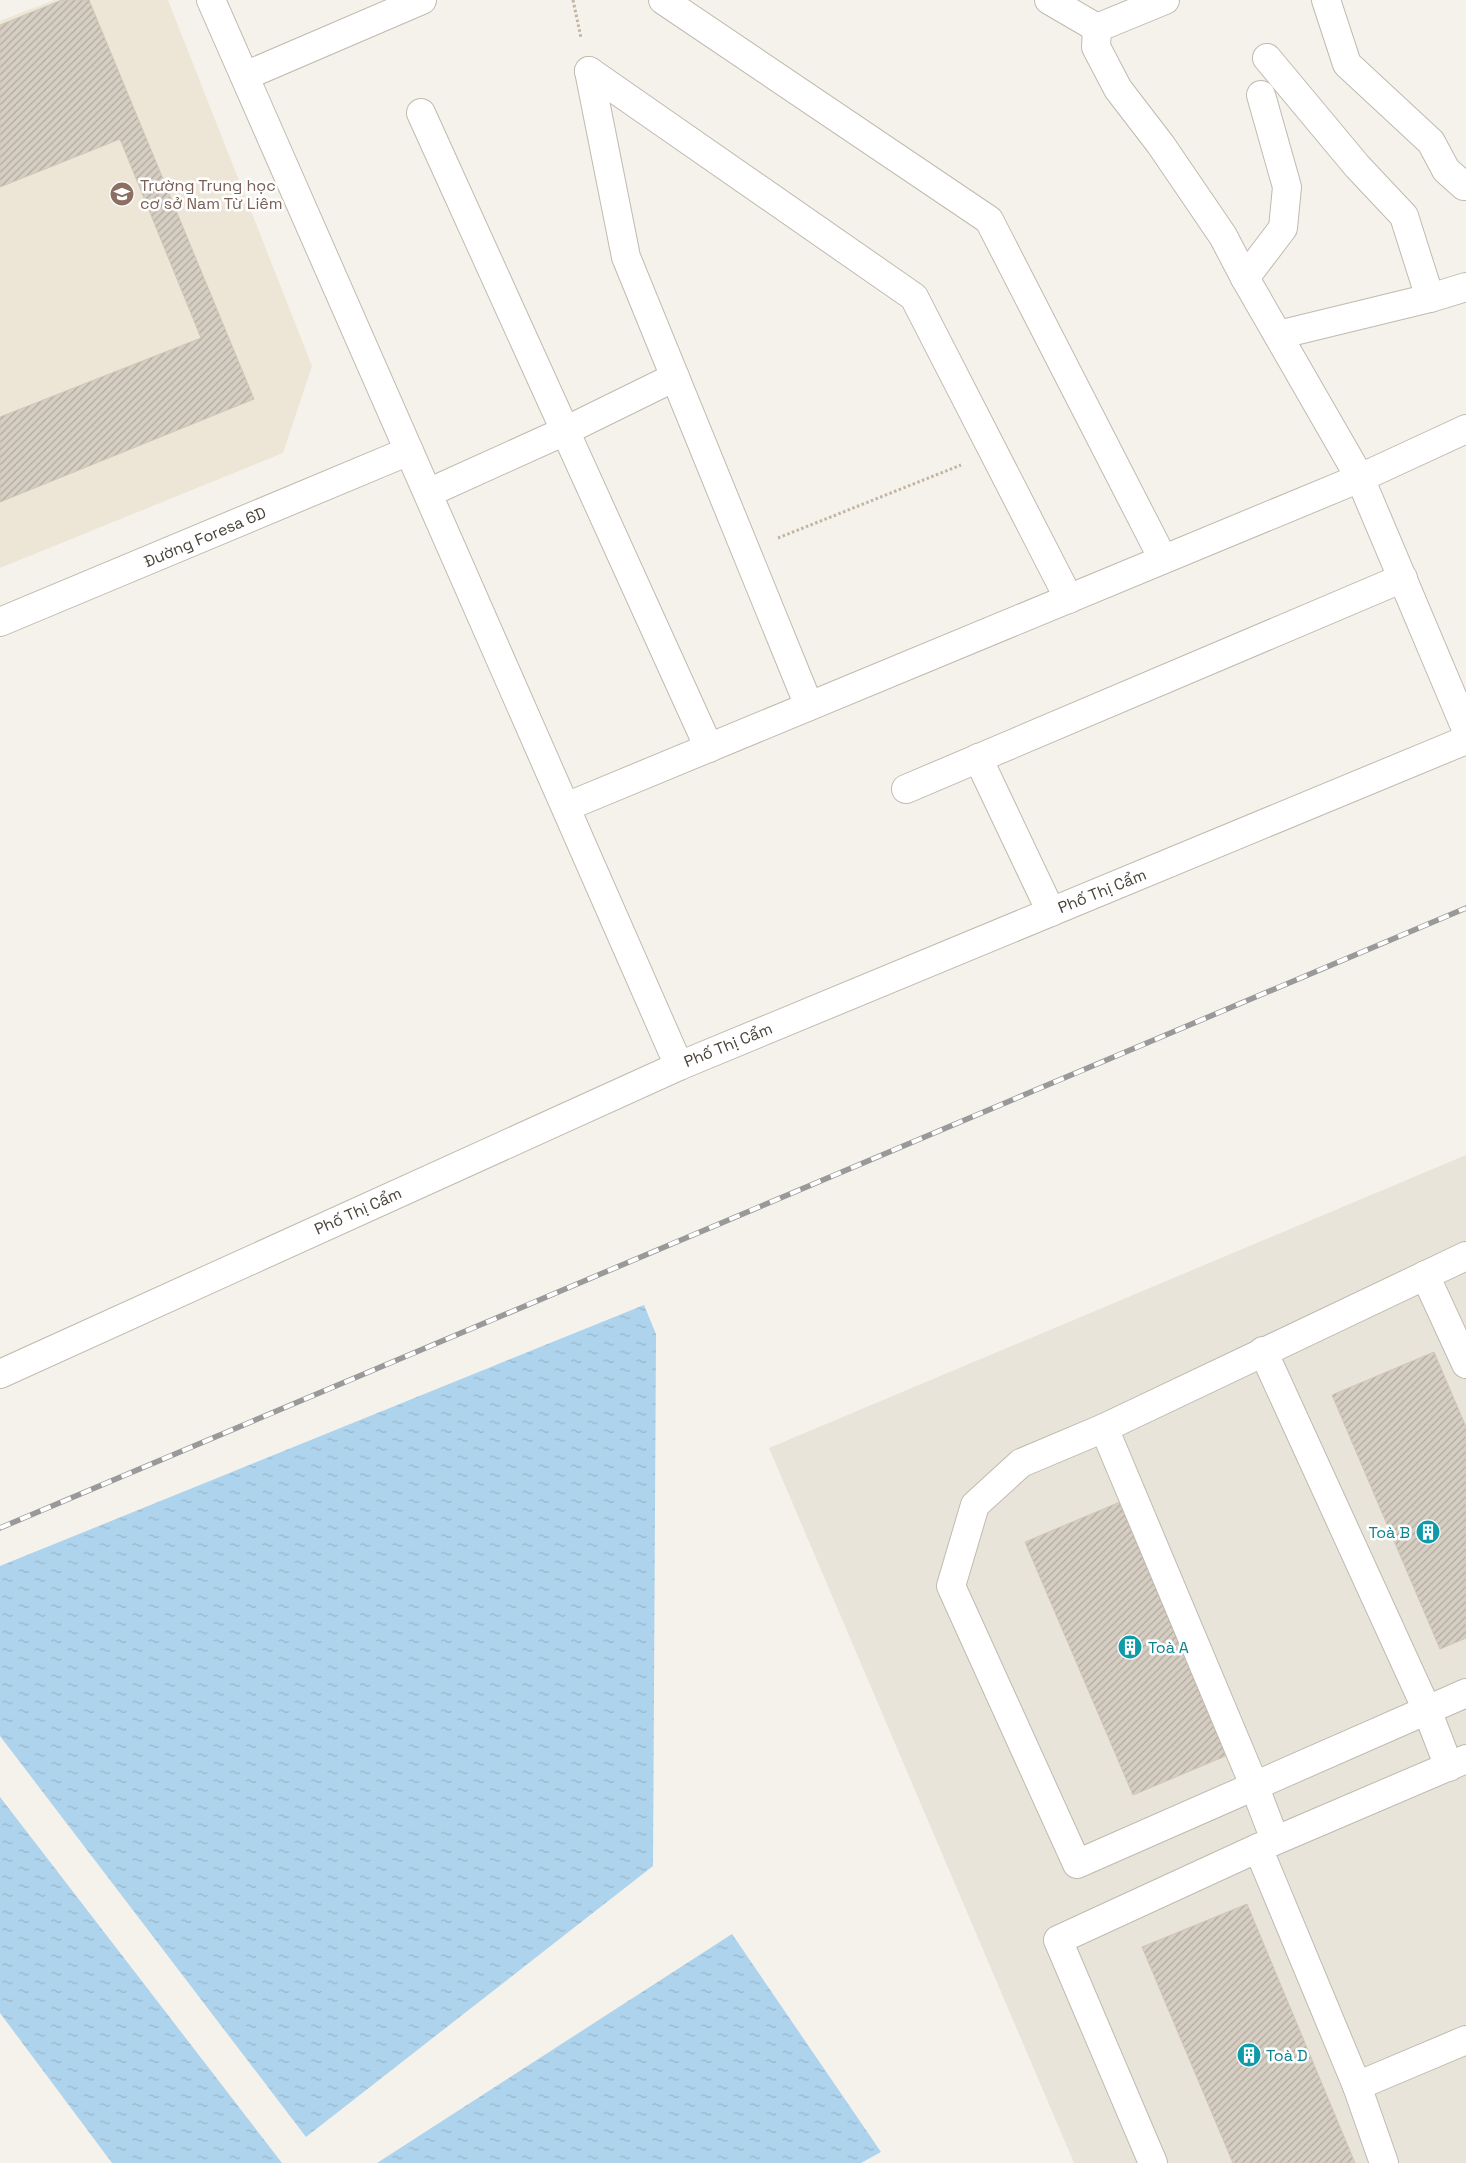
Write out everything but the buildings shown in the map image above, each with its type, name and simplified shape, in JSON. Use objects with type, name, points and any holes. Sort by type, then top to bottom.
[{"type":"street","points":[[212,0],[679,1066]]},
{"type":"street","points":[[245,76],[422,0]]},
{"type":"street","points":[[663,0],[989,220],[1163,559]]},
{"type":"street","points":[[1049,0],[1098,28]]},
{"type":"street","points":[[1098,28],[1165,0]]},
{"type":"street","points":[[1326,0],[1347,64],[1431,142],[1446,170],[1464,186],[1466,184]]},
{"type":"street","points":[[1098,28],[1096,47],[1118,89],[1161,145],[1224,236],[1245,278],[1360,478],[1466,729]]},
{"type":"street","points":[[1267,58],[1357,166],[1404,216],[1430,298]]},
{"type":"street","points":[[809,706],[626,256],[589,71],[914,297],[1069,599]]},
{"type":"street","points":[[1245,278],[1283,228],[1287,187],[1261,95]]},
{"type":"street","points":[[421,113],[708,748]]},
{"type":"street","points":[[1278,335],[1430,298],[1466,287]]},
{"type":"street","points":[[428,493],[564,431],[675,377]]},
{"type":"street","points":[[566,807],[1360,478],[1466,429]]},
{"type":"street","name":"Đường Foresa 6D","points":[[0,622],[409,451]]},
{"type":"street","points":[[906,789],[1403,578]]},
{"type":"street","name":"Phố Thị Cẩm","points":[[0,1374],[679,1066],[1466,740]]},
{"type":"street","points":[[978,758],[1051,912]]},
{"type":"street","points":[[1466,1256],[1104,1428],[1021,1464],[975,1506],[951,1586],[1077,1864],[1466,1693]]},
{"type":"street","points":[[1425,1274],[1466,1364]]},
{"type":"street","points":[[1153,2163],[1058,1940],[1267,1844],[1458,1763],[1427,1710],[1263,1351]]},
{"type":"street","points":[[1104,1428],[1254,1785],[1267,1844],[1384,2163]]},
{"type":"street","points":[[1357,2086],[1466,2040]]},
{"type":"path","points":[[746,551],[994,452]]},
{"type":"shaded area","name":"Trường Trung học cơ sở Nam Từ Liêm","points":[[54,0],[168,0],[312,366],[283,453],[0,568],[0,21]]},
{"type":"shaded area","points":[[1466,1155],[1466,2163],[1074,2163],[769,1448]]},
{"type":"water","points":[[644,1305],[656,1334],[653,1866],[306,2137],[0,1736],[0,1566]]},
{"type":"water","points":[[0,1797],[282,2163],[112,2163],[0,2013]]},
{"type":"water","points":[[732,1934],[881,2152],[861,2163],[377,2163]]},
{"type":"railway","points":[[0,1528],[1466,908]]},
{"type":"place","name":"Trường Trung học cơ sở Nam Từ Liêm","points":[[122,194]]},
{"type":"place","name":"Toà B","points":[[1428,1532]]},
{"type":"place","name":"Toà A","points":[[1130,1647]]},
{"type":"place","name":"Toà D","points":[[1249,2055]]}]
